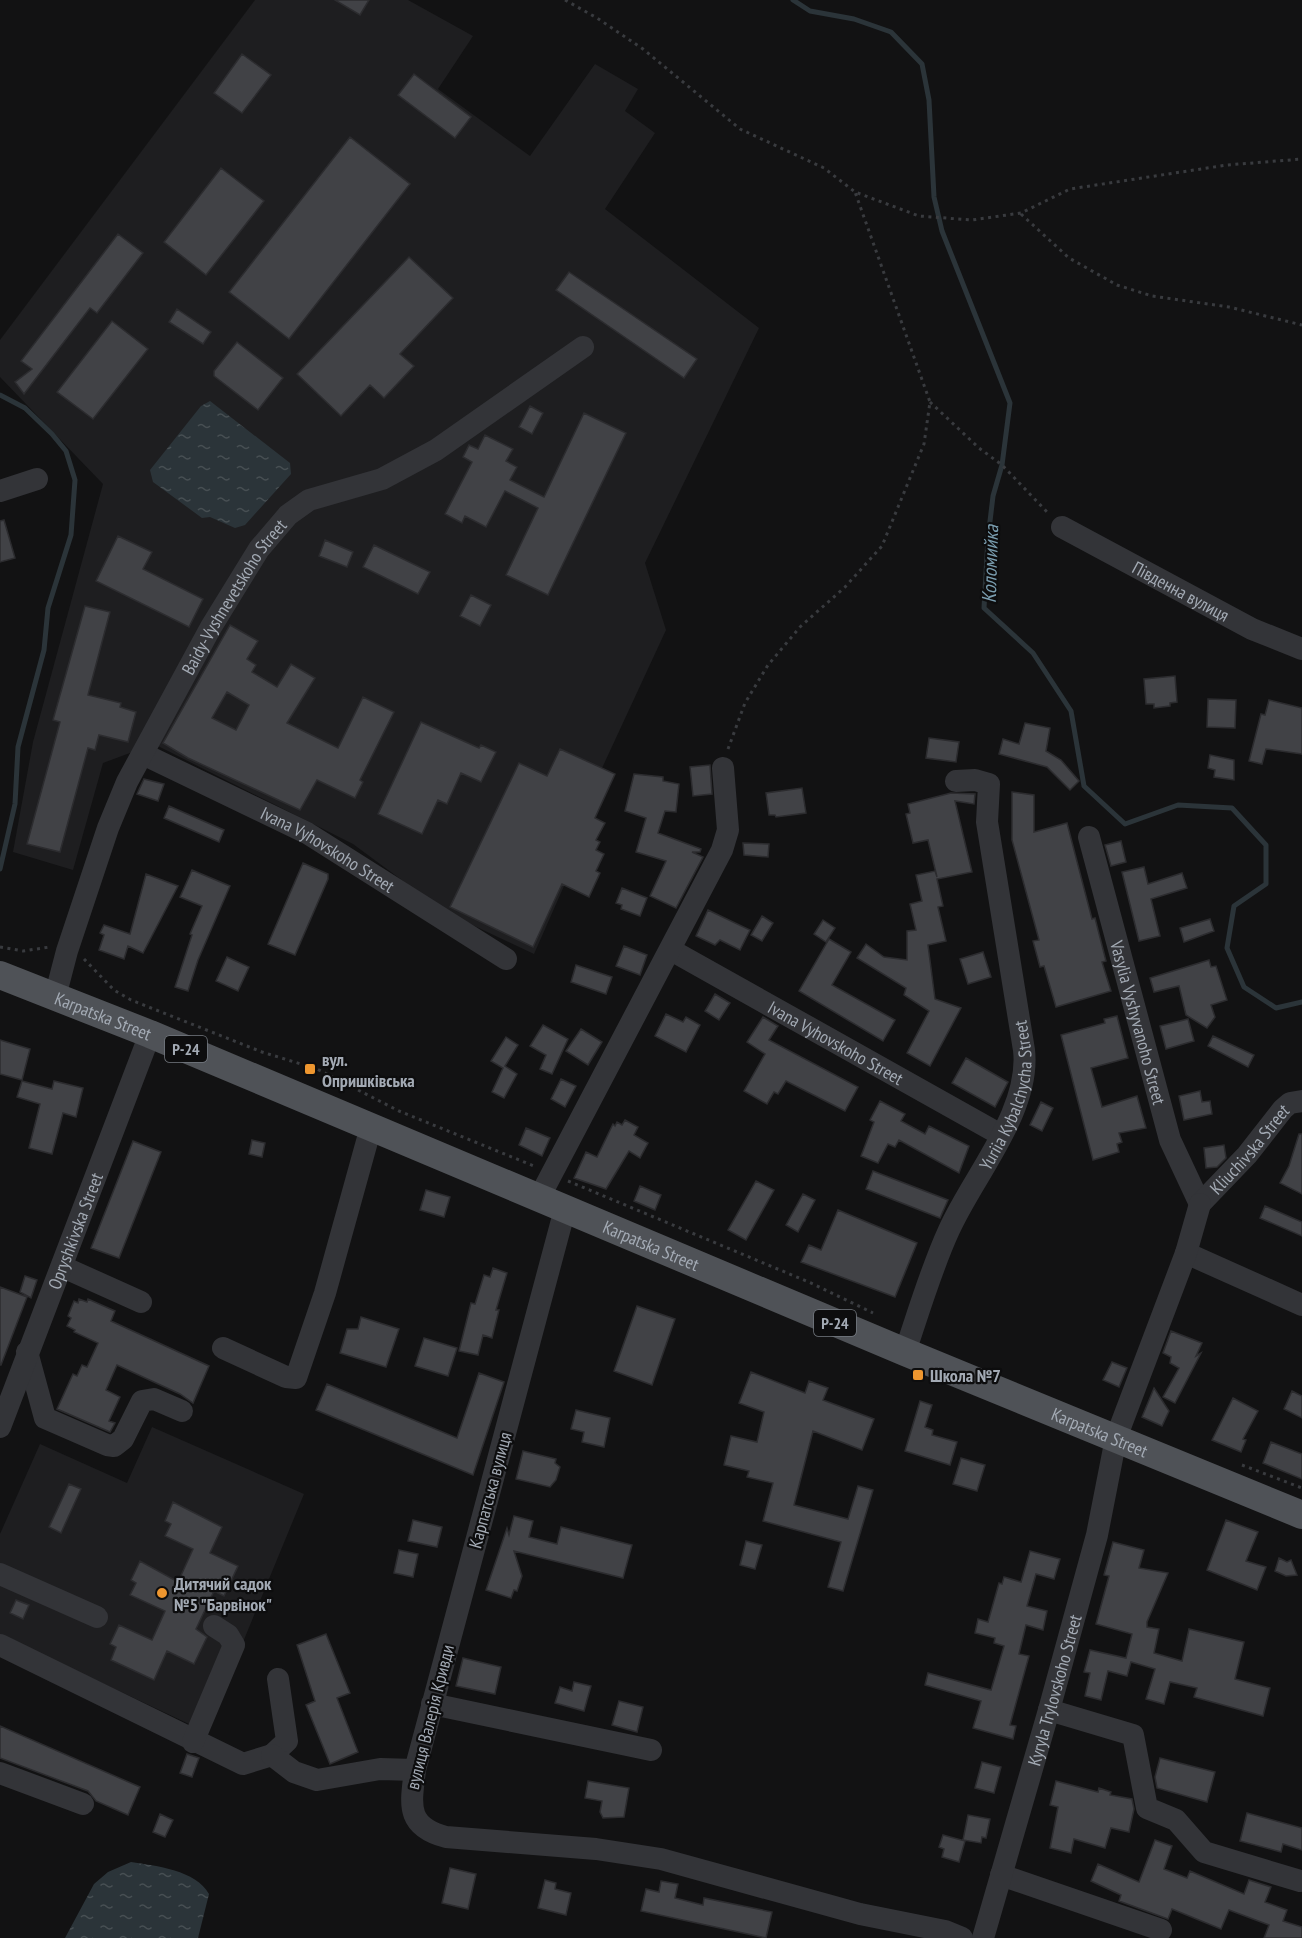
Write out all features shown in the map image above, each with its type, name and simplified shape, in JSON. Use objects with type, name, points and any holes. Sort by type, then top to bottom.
[{"type":"main road","name":"Karpatska Street","points":[[0,975],[150,1034],[370,1127],[545,1186],[565,1209],[1302,1515]]},
{"type":"street","name":"Baidy-Vyshnevetskoho Street","points":[[55,997],[67,951],[108,828],[143,754],[212,627],[258,549],[288,515],[309,500],[382,479],[436,450],[583,347]]},
{"type":"street","points":[[0,491],[37,479]]},
{"type":"street","name":"Південна вулиця","points":[[1062,527],[1252,629],[1302,649]]},
{"type":"street","name":"Ivana Vyhovskoho Street","points":[[143,754],[307,833],[506,959]]},
{"type":"street","points":[[545,1186],[722,850],[728,830],[723,768]]},
{"type":"street","name":"Yuriia Kybalchycha Street","points":[[905,1352],[931,1272],[948,1232],[1001,1135],[1023,1083],[1026,1064],[987,822],[989,784],[983,773],[961,772]]},
{"type":"street","name":"Vasylia Vyshyvanoho Street","points":[[1089,837],[1170,1140],[1200,1204]]},
{"type":"street","name":"Ivana Vyhovskoho Street","points":[[671,950],[1001,1135]]},
{"type":"street","name":"Opryshkivska Street","points":[[0,1427],[27,1352],[63,1267],[150,1034]]},
{"type":"street","name":"Kliuchivska Street","points":[[1200,1204],[1247,1155],[1283,1109],[1290,1103],[1302,1101]]},
{"type":"street","points":[[223,1348],[286,1377],[296,1378],[325,1293],[370,1127]]},
{"type":"street","name":"Kyryla Trylovskoho Street","points":[[983,1938],[1097,1535],[1116,1438],[1186,1253],[1200,1204]]},
{"type":"street","name":"вулиця Валерія Кривди","points":[[432,1704],[565,1209]]},
{"type":"street","points":[[1186,1253],[1302,1305]]},
{"type":"street","points":[[63,1267],[141,1302]]},
{"type":"street","points":[[27,1352],[45,1418],[107,1445],[114,1446],[123,1438],[142,1401],[154,1399],[182,1411]]},
{"type":"street","points":[[0,1574],[97,1617]]},
{"type":"street","points":[[193,1742],[234,1645],[228,1635],[214,1626]]},
{"type":"street","points":[[0,1645],[141,1713],[160,1726],[243,1764],[272,1755],[287,1741],[278,1679]]},
{"type":"street","points":[[272,1755],[294,1772],[318,1780],[380,1769],[415,1770],[432,1704],[651,1750]]},
{"type":"street","points":[[1049,1710],[1133,1735],[1147,1808],[1176,1820],[1204,1852],[1300,1881]]},
{"type":"street","name":"вулиця Валерія Кривди","points":[[415,1770],[410,1798],[413,1815],[428,1830],[437,1835],[606,1850],[661,1858],[860,1914],[945,1931],[962,1938]]},
{"type":"street","points":[[0,1773],[83,1804]]},
{"type":"street","points":[[1000,1875],[1161,1930]]},
{"type":"path","points":[[565,0],[643,49],[740,129],[824,168],[855,192],[919,216],[972,220],[1021,213],[1070,189],[1227,165],[1302,159]]},
{"type":"path","points":[[855,192],[930,402],[979,448],[1002,465],[1062,527]]},
{"type":"path","points":[[1021,213],[1069,258],[1117,285],[1152,296],[1229,307],[1302,325]]},
{"type":"path","points":[[723,768],[732,732],[745,703],[768,665],[800,627],[845,587],[882,546],[924,444],[930,402]]},
{"type":"path","points":[[0,947],[23,951],[54,946],[80,955],[114,990],[131,1000],[262,1052],[317,1069],[545,1186],[812,1283],[882,1317]]},
{"type":"path","points":[[1235,1462],[1302,1488]]},
{"type":"shaded area","points":[[255,0],[408,0],[473,36],[438,89],[530,156],[595,64],[638,89],[625,111],[655,133],[605,209],[759,328],[645,563],[666,630],[584,807],[594,818],[534,954],[445,912],[353,844],[154,744],[103,763],[73,870],[13,852],[33,742],[103,484],[0,377],[0,340]]},
{"type":"shaded area","points":[[152,1427],[304,1494],[206,1732],[0,1635],[0,1534],[40,1444],[127,1483]]},
{"type":"water","points":[[210,401],[290,463],[291,474],[245,525],[235,528],[210,517],[202,518],[153,482],[150,470],[201,406]]},
{"type":"water","points":[[131,1862],[174,1870],[195,1879],[203,1886],[209,1894],[198,1938],[65,1938],[94,1884],[108,1872]]},
{"type":"building","points":[[335,0],[369,0],[360,15]]},
{"type":"building","points":[[242,54],[271,75],[242,113],[214,93]]},
{"type":"building","points":[[414,74],[471,117],[455,138],[398,95]]},
{"type":"building","points":[[350,137],[410,184],[289,339],[229,292]]},
{"type":"building","points":[[221,168],[264,201],[206,275],[164,242]]},
{"type":"building","points":[[118,234],[143,253],[97,313],[90,308],[24,394],[15,382],[32,369],[21,361]]},
{"type":"building","points":[[409,257],[453,298],[400,354],[414,366],[384,398],[370,385],[341,416],[297,374]]},
{"type":"building","points":[[569,272],[697,359],[684,378],[556,290]]},
{"type":"building","points":[[177,309],[211,332],[203,344],[169,322]]},
{"type":"building","points":[[112,321],[148,349],[93,419],[57,392]]},
{"type":"building","points":[[237,342],[283,378],[258,410],[214,376],[214,371]]},
{"type":"building","points":[[530,406],[543,413],[532,434],[519,427]]},
{"type":"building","points":[[584,413],[626,433],[548,595],[506,575],[538,508],[505,491],[486,527],[465,516],[462,523],[445,514],[472,462],[463,457],[469,445],[478,449],[485,435],[513,449],[506,461],[517,467],[510,480],[544,497]]},
{"type":"building","points":[[4,520],[15,558],[0,562],[0,521]]},
{"type":"building","points":[[118,536],[152,552],[143,569],[203,599],[189,627],[96,581]]},
{"type":"building","points":[[325,540],[353,552],[347,567],[319,556]]},
{"type":"building","points":[[374,545],[430,572],[418,594],[363,567]]},
{"type":"building","points":[[471,595],[491,605],[480,626],[460,616]]},
{"type":"building","points":[[85,606],[110,612],[88,695],[121,703],[120,707],[136,712],[128,742],[99,735],[95,750],[88,748],[60,852],[27,844],[60,722],[53,720]]},
{"type":"building","points":[[230,625],[258,641],[247,659],[256,665],[252,672],[277,687],[291,664],[315,678],[287,723],[338,748],[363,697],[394,712],[360,780],[363,782],[355,798],[317,780],[300,810],[188,758],[163,743]],"holes":[[[227,692],[249,705],[236,730],[212,718]]]},
{"type":"building","points":[[1175,676],[1177,702],[1170,703],[1170,706],[1154,708],[1154,704],[1146,704],[1144,679]]},
{"type":"building","points":[[1208,699],[1236,700],[1235,728],[1207,727]]},
{"type":"building","points":[[1269,700],[1302,708],[1302,754],[1266,749],[1262,764],[1249,761],[1261,714],[1265,715]]},
{"type":"building","points":[[421,722],[479,748],[481,745],[496,752],[481,782],[461,773],[447,804],[438,800],[422,834],[378,814]]},
{"type":"building","points":[[1025,723],[1050,728],[1046,751],[1061,760],[1079,781],[1070,790],[1047,767],[999,754],[1003,739],[1019,744]]},
{"type":"building","points":[[929,738],[959,742],[956,762],[926,758]]},
{"type":"building","points":[[560,749],[615,774],[595,818],[605,823],[596,840],[600,842],[596,850],[604,854],[596,871],[600,873],[589,897],[562,884],[533,947],[450,907],[519,763],[547,776]]},
{"type":"building","points":[[1210,755],[1234,760],[1234,780],[1214,777],[1215,770],[1208,768]]},
{"type":"building","points":[[710,765],[712,794],[693,796],[690,767]]},
{"type":"building","points":[[634,774],[663,777],[663,781],[679,784],[676,812],[665,811],[658,833],[701,849],[700,852],[692,852],[703,857],[676,908],[650,896],[666,861],[636,852],[646,818],[625,811]]},
{"type":"building","points":[[144,779],[164,784],[158,801],[137,794]]},
{"type":"building","points":[[802,788],[806,813],[776,817],[769,815],[766,793]]},
{"type":"building","points":[[1012,792],[1034,795],[1034,832],[1067,823],[1092,919],[1095,918],[1106,961],[1102,962],[1111,991],[1056,1007],[1044,966],[1040,967],[1033,941],[1039,940],[1012,840]]},
{"type":"building","points":[[951,793],[975,794],[974,804],[955,801],[972,872],[937,879],[943,906],[938,907],[946,941],[928,945],[935,999],[961,1008],[930,1066],[907,1053],[929,1011],[904,995],[906,988],[857,958],[866,944],[884,957],[907,960],[907,931],[916,930],[910,904],[922,901],[916,875],[935,871],[937,877],[928,840],[913,843],[906,814],[910,813],[908,804]]},
{"type":"building","points":[[169,806],[224,830],[219,842],[164,818]]},
{"type":"building","points":[[1121,841],[1126,862],[1111,866],[1105,845]]},
{"type":"building","points":[[743,843],[769,844],[768,857],[744,855]]},
{"type":"building","points":[[303,863],[328,874],[328,879],[295,955],[268,944]]},
{"type":"building","points":[[1144,867],[1148,884],[1182,873],[1187,888],[1151,899],[1160,936],[1139,941],[1122,872]]},
{"type":"building","points":[[192,870],[230,886],[198,960],[188,991],[175,987],[192,935],[190,934],[202,906],[180,897]]},
{"type":"building","points":[[146,874],[178,886],[143,953],[128,946],[124,959],[99,950],[104,935],[100,933],[104,925],[130,934]]},
{"type":"building","points":[[622,888],[647,898],[640,916],[621,909],[622,905],[616,903]]},
{"type":"building","points":[[708,910],[750,930],[740,950],[720,940],[715,945],[696,936]]},
{"type":"building","points":[[762,916],[773,923],[762,941],[751,935]]},
{"type":"building","points":[[1210,919],[1214,931],[1184,942],[1180,928]]},
{"type":"building","points":[[823,920],[835,928],[826,942],[814,934]]},
{"type":"building","points":[[829,939],[851,952],[832,985],[895,1020],[883,1041],[799,991]]},
{"type":"building","points":[[624,946],[647,955],[640,975],[616,966]]},
{"type":"building","points":[[983,952],[991,977],[968,984],[960,959]]},
{"type":"building","points":[[227,957],[249,967],[238,991],[216,981]]},
{"type":"building","points":[[1209,960],[1211,967],[1216,966],[1227,1000],[1211,1005],[1215,1017],[1207,1028],[1186,1015],[1179,986],[1154,992],[1150,978]]},
{"type":"building","points":[[576,965],[612,977],[606,994],[571,982]]},
{"type":"building","points":[[715,994],[730,1003],[719,1020],[705,1011]]},
{"type":"building","points":[[666,1014],[683,1022],[686,1017],[700,1025],[686,1052],[655,1036]]},
{"type":"building","points":[[1117,1016],[1128,1058],[1091,1068],[1102,1107],[1137,1096],[1146,1128],[1119,1133],[1122,1142],[1117,1144],[1119,1152],[1093,1160],[1061,1035],[1105,1023],[1104,1019]]},
{"type":"building","points":[[763,1017],[778,1026],[769,1040],[858,1087],[845,1111],[786,1081],[778,1094],[774,1092],[767,1104],[744,1091],[765,1054],[747,1042]]},
{"type":"building","points":[[1188,1019],[1194,1041],[1166,1049],[1160,1026]]},
{"type":"building","points":[[543,1025],[568,1039],[552,1074],[540,1069],[546,1055],[530,1046]]},
{"type":"building","points":[[581,1029],[602,1042],[588,1065],[566,1051]]},
{"type":"building","points":[[1213,1036],[1254,1055],[1248,1067],[1208,1046]]},
{"type":"building","points":[[506,1037],[518,1045],[505,1066],[517,1074],[504,1098],[492,1092],[503,1068],[491,1061]]},
{"type":"building","points":[[0,1040],[30,1049],[22,1080],[0,1074]]},
{"type":"building","points":[[966,1058],[1008,1082],[995,1107],[952,1083]]},
{"type":"building","points":[[561,1079],[576,1086],[565,1107],[551,1099]]},
{"type":"building","points":[[22,1081],[52,1089],[54,1081],[83,1088],[76,1117],[63,1113],[52,1154],[29,1148],[40,1104],[17,1097]]},
{"type":"building","points":[[1200,1091],[1202,1102],[1210,1101],[1212,1114],[1184,1120],[1179,1096]]},
{"type":"building","points":[[880,1101],[905,1114],[901,1121],[925,1134],[929,1126],[969,1146],[959,1173],[899,1140],[895,1147],[888,1144],[878,1163],[861,1156],[874,1122],[870,1120]]},
{"type":"building","points":[[1041,1102],[1053,1108],[1042,1131],[1030,1125]]},
{"type":"building","points":[[625,1120],[638,1127],[634,1135],[648,1143],[640,1158],[629,1151],[606,1189],[574,1178],[586,1152],[597,1157],[613,1124],[615,1126],[617,1122],[622,1125]]},
{"type":"building","points":[[526,1128],[550,1138],[542,1156],[519,1145]]},
{"type":"building","points":[[1299,1134],[1302,1134],[1302,1194],[1280,1183],[1289,1166]]},
{"type":"building","points":[[252,1140],[265,1143],[262,1157],[249,1154]]},
{"type":"building","points":[[133,1141],[161,1152],[119,1258],[91,1248]]},
{"type":"building","points":[[1224,1145],[1226,1158],[1217,1167],[1206,1168],[1204,1148]]},
{"type":"building","points":[[873,1171],[948,1200],[940,1218],[866,1189]]},
{"type":"building","points":[[756,1181],[774,1190],[746,1240],[728,1230]]},
{"type":"building","points":[[640,1186],[661,1195],[655,1210],[634,1201]]},
{"type":"building","points":[[426,1190],[450,1197],[444,1217],[420,1210]]},
{"type":"building","points":[[803,1194],[815,1200],[798,1232],[786,1225]]},
{"type":"building","points":[[1265,1206],[1302,1222],[1302,1236],[1260,1218]]},
{"type":"building","points":[[838,1210],[917,1243],[895,1297],[801,1262],[809,1245],[821,1250]]},
{"type":"building","points":[[493,1268],[507,1273],[496,1310],[499,1310],[492,1338],[483,1335],[478,1355],[459,1351],[471,1303],[475,1304],[484,1275],[490,1277]]},
{"type":"building","points":[[25,1276],[37,1280],[31,1298],[20,1292]]},
{"type":"building","points":[[0,1287],[27,1297],[1,1365],[0,1365]]},
{"type":"building","points":[[79,1299],[87,1302],[88,1299],[115,1311],[111,1321],[209,1366],[193,1403],[180,1394],[117,1365],[106,1390],[120,1397],[109,1421],[115,1423],[110,1432],[57,1409],[73,1374],[77,1376],[82,1365],[87,1367],[98,1343],[74,1332],[75,1330],[67,1326],[74,1301],[78,1303]]},
{"type":"building","points":[[637,1306],[675,1319],[652,1385],[614,1371]]},
{"type":"building","points":[[361,1317],[399,1329],[386,1367],[340,1353],[347,1329],[358,1329]]},
{"type":"building","points":[[1171,1331],[1202,1343],[1196,1356],[1201,1353],[1175,1403],[1163,1397],[1179,1368],[1170,1363],[1171,1357],[1163,1353]]},
{"type":"building","points":[[424,1338],[457,1348],[448,1376],[415,1366]]},
{"type":"building","points":[[1112,1362],[1127,1368],[1119,1387],[1103,1380]]},
{"type":"building","points":[[751,1372],[805,1393],[809,1381],[828,1388],[823,1400],[874,1419],[862,1450],[813,1431],[794,1505],[848,1519],[858,1486],[873,1490],[843,1591],[828,1587],[841,1542],[763,1521],[773,1483],[747,1477],[749,1471],[724,1465],[731,1436],[757,1442],[764,1412],[739,1403]]},
{"type":"building","points":[[479,1373],[504,1382],[473,1475],[316,1410],[327,1384],[457,1438]]},
{"type":"building","points":[[1154,1388],[1169,1411],[1162,1426],[1142,1417]]},
{"type":"building","points":[[1292,1391],[1302,1396],[1302,1418],[1284,1409]]},
{"type":"building","points":[[1233,1398],[1258,1411],[1243,1439],[1246,1440],[1241,1452],[1212,1440]]},
{"type":"building","points":[[920,1401],[932,1405],[925,1427],[933,1430],[932,1435],[957,1442],[950,1465],[905,1451]]},
{"type":"building","points":[[576,1410],[610,1418],[604,1447],[582,1442],[584,1432],[571,1429]]},
{"type":"building","points":[[1271,1442],[1302,1454],[1302,1479],[1263,1463]]},
{"type":"building","points":[[523,1451],[556,1459],[555,1463],[560,1467],[556,1480],[550,1487],[516,1479]]},
{"type":"building","points":[[961,1458],[985,1465],[977,1491],[953,1484]]},
{"type":"building","points":[[69,1484],[81,1489],[61,1533],[49,1527]]},
{"type":"building","name":"Дитячий садок №5 \"Барвінок\"","points":[[173,1502],[222,1527],[210,1553],[238,1566],[224,1596],[214,1591],[196,1629],[207,1637],[194,1664],[167,1651],[154,1680],[111,1660],[116,1647],[110,1644],[119,1625],[152,1640],[165,1611],[130,1595],[136,1583],[131,1580],[140,1561],[178,1582],[193,1549],[165,1536],[171,1524],[165,1521]]},
{"type":"building","points":[[514,1516],[533,1521],[529,1537],[557,1544],[561,1527],[632,1545],[623,1578],[514,1551],[522,1576],[517,1591],[514,1590],[511,1598],[486,1590],[507,1528],[509,1535]]},
{"type":"building","points":[[413,1520],[442,1527],[437,1547],[408,1541]]},
{"type":"building","points":[[1226,1520],[1258,1532],[1246,1561],[1266,1567],[1257,1590],[1207,1570]]},
{"type":"building","points":[[746,1541],[762,1545],[755,1569],[740,1565]]},
{"type":"building","points":[[1113,1542],[1144,1550],[1139,1568],[1168,1573],[1147,1622],[1147,1627],[1159,1629],[1154,1653],[1182,1661],[1189,1629],[1244,1642],[1235,1679],[1270,1688],[1263,1716],[1194,1697],[1197,1688],[1170,1682],[1164,1704],[1146,1699],[1155,1669],[1131,1662],[1127,1676],[1108,1671],[1101,1700],[1085,1696],[1090,1673],[1084,1672],[1090,1650],[1126,1658],[1132,1634],[1096,1624],[1109,1576],[1104,1575]]},
{"type":"building","points":[[399,1550],[418,1554],[413,1577],[394,1573]]},
{"type":"building","points":[[1030,1551],[1060,1559],[1054,1579],[1036,1574],[1027,1606],[1047,1611],[1043,1630],[1026,1625],[1019,1654],[1029,1656],[1010,1725],[1016,1726],[1013,1739],[973,1728],[981,1701],[925,1685],[928,1673],[991,1690],[1004,1646],[994,1643],[995,1638],[975,1633],[978,1619],[988,1622],[999,1583],[1002,1584],[1004,1577],[1021,1582]]},
{"type":"building","points":[[1279,1558],[1287,1562],[1291,1560],[1297,1575],[1286,1576],[1275,1571]]},
{"type":"building","points":[[16,1600],[29,1605],[23,1619],[10,1613]]},
{"type":"building","points":[[326,1634],[350,1693],[337,1698],[358,1752],[330,1764],[306,1705],[315,1701],[297,1645]]},
{"type":"building","points":[[463,1658],[501,1667],[495,1694],[456,1686]]},
{"type":"building","points":[[574,1682],[591,1686],[584,1711],[555,1703],[560,1687],[572,1691]]},
{"type":"building","points":[[619,1701],[643,1707],[637,1732],[612,1725]]},
{"type":"building","points":[[0,1726],[140,1787],[128,1815],[96,1801],[88,1791],[0,1758]]},
{"type":"building","points":[[187,1754],[199,1758],[192,1777],[180,1773]]},
{"type":"building","points":[[1160,1758],[1215,1772],[1207,1802],[1157,1788],[1155,1777]]},
{"type":"building","points":[[982,1762],[1001,1767],[994,1793],[975,1788]]},
{"type":"building","points":[[588,1781],[629,1788],[624,1817],[603,1818],[600,1812],[602,1801],[585,1798]]},
{"type":"building","points":[[1056,1781],[1098,1792],[1099,1788],[1111,1792],[1110,1795],[1132,1799],[1134,1809],[1129,1832],[1111,1828],[1105,1848],[1074,1839],[1071,1853],[1050,1848],[1058,1807],[1050,1805]]},
{"type":"building","points":[[1247,1813],[1302,1828],[1302,1850],[1283,1844],[1281,1852],[1240,1841]]},
{"type":"building","points":[[160,1814],[173,1820],[165,1837],[153,1832]]},
{"type":"building","points":[[968,1815],[990,1819],[986,1838],[982,1837],[981,1843],[963,1840]]},
{"type":"building","points":[[943,1835],[965,1841],[959,1862],[942,1857],[944,1849],[939,1847]]},
{"type":"building","points":[[1155,1840],[1172,1846],[1164,1869],[1187,1878],[1190,1871],[1244,1894],[1249,1880],[1271,1887],[1265,1902],[1287,1910],[1283,1921],[1302,1927],[1302,1938],[1264,1938],[1269,1925],[1229,1910],[1221,1929],[1172,1909],[1168,1919],[1119,1901],[1121,1895],[1091,1881],[1098,1864],[1139,1882]]},
{"type":"building","points":[[450,1868],[476,1874],[468,1909],[442,1903]]},
{"type":"building","points":[[545,1880],[556,1883],[555,1889],[571,1893],[566,1915],[538,1908]]},
{"type":"building","points":[[661,1881],[678,1884],[675,1898],[703,1905],[704,1898],[772,1912],[766,1938],[641,1911],[646,1889],[659,1892]]},
{"type":"waterway","name":"Коломийка","points":[[793,0],[810,11],[854,19],[891,32],[922,64],[929,100],[934,197],[942,231],[1010,403],[1002,465],[993,496],[984,608],[1033,653],[1071,711],[1084,786],[1125,824],[1178,805],[1232,808],[1266,845],[1266,884],[1234,906],[1227,948],[1244,987],[1276,1008],[1302,1002]]},
{"type":"waterway","points":[[0,395],[25,408],[52,434],[66,451],[75,480],[71,535],[48,608],[44,650],[18,747],[15,804],[0,869]]},
{"type":"place","name":"вул. Опришківська","points":[[310,1069]]},
{"type":"place","name":"Школа №7","points":[[918,1375]]},
{"type":"place","name":"Дитячий садок №5 \"Барвінок\"","points":[[162,1593]]}]
